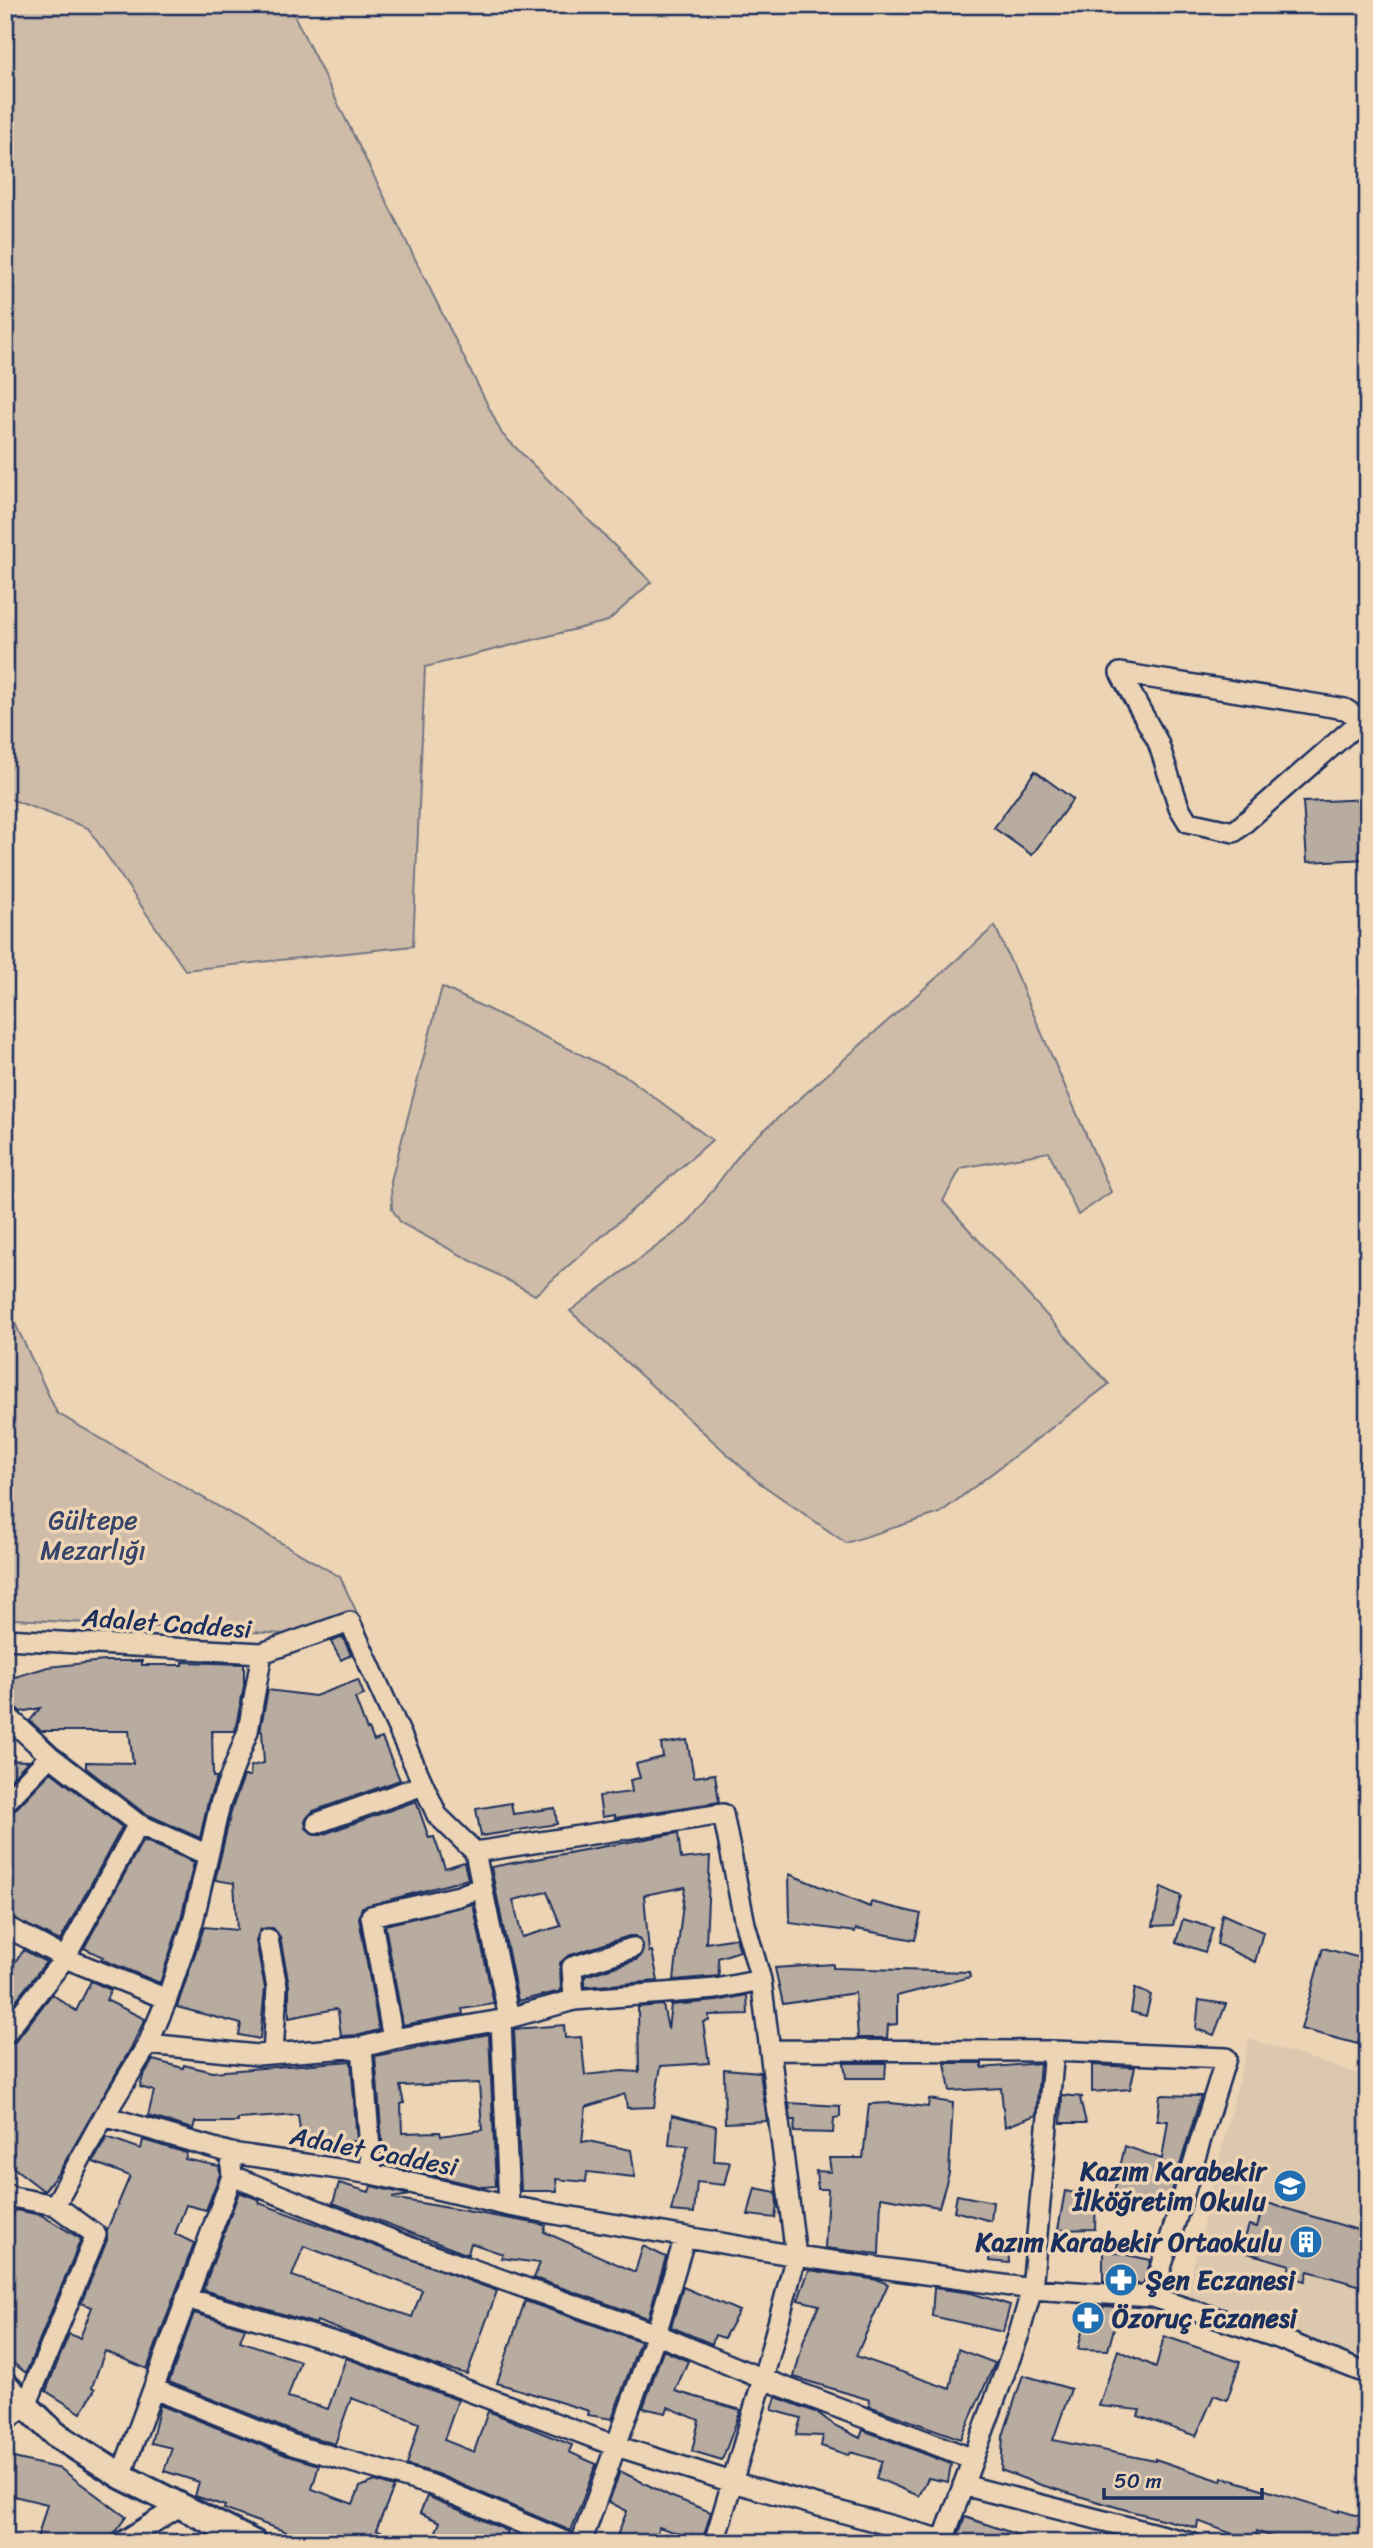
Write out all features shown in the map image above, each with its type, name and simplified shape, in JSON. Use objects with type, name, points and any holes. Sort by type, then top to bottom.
[{"type":"street","points":[[1120,673],[1345,709],[1365,720],[1234,832],[1188,822],[1179,807],[1158,742],[1120,673]]},
{"type":"street","points":[[262,1653],[350,1622],[437,1815],[475,1852],[505,2019],[509,2206]]},
{"type":"street","name":"Adalet Caddesi","points":[[5,1639],[262,1653],[248,1731],[220,1804],[193,1922],[167,1999],[148,2044],[104,2116],[231,2153],[372,2174],[509,2206],[685,2237],[796,2256],[1032,2289],[1152,2297],[1278,2338],[1368,2374]]},
{"type":"street","points":[[5,1714],[50,1756],[138,1824],[208,1854]]},
{"type":"street","points":[[5,1803],[50,1756]]},
{"type":"street","points":[[317,1823],[423,1784]]},
{"type":"street","points":[[475,1852],[723,1814],[746,1924],[761,1980],[796,2256],[714,2543]]},
{"type":"street","points":[[5,2034],[65,1958],[138,1824]]},
{"type":"street","points":[[393,2039],[372,1916],[459,1896],[482,1887]]},
{"type":"street","points":[[5,1927],[65,1958],[167,1999]]},
{"type":"street","points":[[268,1939],[277,1987],[273,2054]]},
{"type":"street","points":[[574,2000],[572,1967],[632,1948]]},
{"type":"street","points":[[148,2044],[257,2056],[362,2047],[505,2019],[574,2000],[716,1989],[761,1980]]},
{"type":"street","points":[[362,2047],[372,2174]]},
{"type":"street","points":[[770,2050],[1054,2051],[1226,2058],[1152,2297]]},
{"type":"street","points":[[186,2298],[351,2347],[616,2446],[732,2482],[942,2541],[1019,2334],[1032,2289],[1054,2051]]},
{"type":"street","points":[[55,2205],[104,2116]]},
{"type":"street","points":[[121,2476],[232,2176],[231,2153]]},
{"type":"street","points":[[232,2176],[412,2248],[656,2334],[763,2379],[973,2459]]},
{"type":"street","points":[[5,2193],[12,2197],[55,2205],[96,2235],[26,2406],[5,2421]]},
{"type":"street","points":[[581,2543],[656,2334],[685,2237]]},
{"type":"street","points":[[5,2385],[55,2434],[121,2476],[254,2543]]},
{"type":"street","points":[[154,2389],[293,2445],[432,2485],[568,2543]]},
{"type":"street","points":[[963,2485],[1191,2543]]},
{"type":"street","points":[[121,2543],[178,2507]]},
{"type":"shaded area","name":"Kazım Karabekir İlköğretim Okulu","points":[[1249,2039],[1368,2077],[1368,2362],[1186,2295]]},
{"type":"green space","points":[[5,5],[289,5],[502,434],[651,582],[608,621],[425,667],[413,946],[185,970],[88,828],[5,797]]},
{"type":"green space","points":[[995,926],[1111,1192],[1078,1215],[1049,1152],[961,1168],[943,1201],[1109,1384],[940,1513],[846,1543],[757,1481],[570,1311],[688,1223],[745,1147]]},
{"type":"green space","points":[[442,987],[627,1077],[712,1140],[535,1295],[401,1223],[392,1209],[391,1181]]},
{"type":"green space","name":"Gültepe Mezarlığı","points":[[5,1302],[57,1413],[340,1577],[359,1617],[286,1634],[14,1619],[5,1608]]},
{"type":"building","points":[[1035,771],[1073,799],[1032,855],[994,828]]},
{"type":"building","points":[[1368,799],[1368,859],[1307,862],[1303,802]]},
{"type":"building","points":[[343,1637],[351,1655],[341,1660],[331,1642]]},
{"type":"building","points":[[104,1661],[142,1661],[142,1665],[183,1665],[183,1662],[244,1664],[244,1686],[235,1731],[212,1731],[213,1777],[217,1777],[208,1801],[200,1838],[144,1813],[86,1768],[86,1762],[133,1763],[129,1731],[41,1731],[30,1721],[40,1708],[21,1712],[5,1702],[5,1680],[48,1667]]},
{"type":"building","points":[[358,1680],[364,1695],[355,1698],[367,1730],[369,1729],[374,1741],[382,1738],[400,1780],[313,1811],[305,1820],[306,1828],[314,1835],[321,1835],[416,1801],[429,1838],[434,1837],[445,1868],[464,1862],[468,1879],[362,1907],[359,1918],[379,2030],[360,2035],[341,2036],[338,2011],[335,2009],[289,2018],[289,1985],[280,1937],[273,1928],[261,1929],[256,1941],[265,1988],[260,2039],[239,2035],[241,2024],[177,2007],[204,1927],[237,1930],[234,1883],[215,1880],[232,1808],[244,1776],[250,1776],[251,1766],[264,1763],[260,1731],[268,1690],[315,1696]]},
{"type":"building","points":[[687,1740],[694,1777],[715,1774],[719,1802],[615,1818],[615,1815],[602,1817],[599,1796],[632,1792],[630,1780],[640,1778],[636,1764],[663,1757],[661,1744]]},
{"type":"building","points":[[5,1760],[28,1761],[5,1785]]},
{"type":"building","points":[[51,1772],[122,1827],[60,1941],[5,1914],[5,1815],[14,1811]]},
{"type":"building","points":[[511,1803],[513,1814],[555,1808],[557,1824],[481,1836],[476,1809]]},
{"type":"building","points":[[678,1833],[681,1859],[710,1856],[706,1943],[736,1938],[740,1951],[718,1958],[719,1976],[674,1980],[685,1887],[644,1895],[649,1952],[652,1951],[658,1981],[585,1987],[585,1976],[641,1956],[643,1944],[635,1936],[629,1936],[568,1956],[560,1963],[561,1991],[518,2001],[491,1867]],"holes":[[[547,1892],[561,1926],[522,1937],[513,1900]]]},
{"type":"building","points":[[143,1840],[194,1862],[181,1919],[160,1983],[101,1959],[103,1957],[84,1948]]},
{"type":"building","points":[[789,1874],[870,1907],[871,1902],[921,1914],[915,1940],[856,1929],[855,1932],[790,1923]]},
{"type":"building","points":[[1161,1887],[1181,1896],[1173,1925],[1153,1926]]},
{"type":"building","points":[[473,1904],[494,2004],[462,2009],[463,2014],[403,2025],[385,1925]]},
{"type":"building","points":[[1222,1914],[1263,1932],[1255,1962],[1217,1944]]},
{"type":"building","points":[[1183,1919],[1213,1928],[1205,1952],[1176,1942]]},
{"type":"building","points":[[1323,1948],[1368,1960],[1368,2007],[1358,2044],[1301,2029]]},
{"type":"building","points":[[24,1950],[46,1962],[5,2014],[5,1975]]},
{"type":"building","points":[[833,1964],[833,1968],[969,1972],[970,1977],[897,1996],[897,2024],[888,2025],[887,2038],[858,2038],[855,1993],[783,2004],[775,1968]]},
{"type":"building","points":[[91,1981],[111,1990],[106,2000],[145,2019],[59,2172],[44,2191],[5,2161],[5,2046],[15,2042],[52,1994],[76,2011]]},
{"type":"building","points":[[1135,1988],[1151,1995],[1146,2016],[1131,2012]]},
{"type":"building","points":[[747,1995],[748,2014],[709,2015],[709,2021],[703,2022],[709,2063],[661,2066],[654,2107],[627,2108],[625,2094],[586,2107],[582,2142],[631,2150],[635,2177],[587,2172],[586,2182],[556,2179],[557,2191],[521,2191],[514,2029],[564,2025],[565,2038],[581,2037],[585,2075],[639,2072],[638,2007],[663,2005],[668,2029],[671,2005]]},
{"type":"building","points":[[1199,2000],[1226,2004],[1214,2035],[1196,2029]]},
{"type":"building","points":[[489,2034],[496,2186],[482,2187],[384,2164],[375,2056]],"holes":[[[479,2083],[482,2130],[441,2136],[440,2132],[402,2133],[401,2104],[404,2103],[400,2086]]]},
{"type":"building","points":[[153,2060],[212,2072],[351,2061],[357,2141],[302,2145],[298,2115],[238,2119],[238,2122],[195,2122],[193,2129],[148,2116],[154,2091],[140,2087]]},
{"type":"building","points":[[844,2063],[886,2063],[885,2078],[846,2078]]},
{"type":"building","points":[[945,2063],[982,2063],[982,2068],[1040,2063],[1036,2115],[1005,2127],[1001,2088],[950,2091]]},
{"type":"building","points":[[1092,2065],[1135,2067],[1130,2089],[1092,2092]]},
{"type":"building","points":[[724,2069],[760,2072],[767,2121],[725,2123]]},
{"type":"building","points":[[1062,2095],[1083,2097],[1080,2098],[1086,2123],[1061,2123]]},
{"type":"building","points":[[1160,2095],[1201,2096],[1167,2208],[1111,2205],[1125,2146],[1162,2159],[1168,2121],[1157,2121]]},
{"type":"building","points":[[929,2099],[953,2103],[949,2173],[939,2207],[881,2197],[879,2254],[825,2248],[828,2189],[818,2189],[816,2171],[831,2172],[829,2158],[863,2158],[869,2104],[891,2103],[928,2107]]},
{"type":"building","points":[[789,2103],[840,2106],[840,2117],[834,2118],[833,2133],[794,2132],[795,2120],[791,2120]]},
{"type":"building","points":[[672,2115],[716,2126],[714,2161],[730,2162],[724,2185],[697,2182],[694,2213],[671,2211],[688,2146],[669,2145]]},
{"type":"building","points":[[107,2137],[141,2149],[143,2140],[187,2153],[185,2159],[219,2166],[220,2174],[206,2210],[186,2205],[175,2234],[194,2243],[147,2369],[105,2351],[92,2387],[95,2389],[81,2413],[46,2391],[69,2334],[80,2338],[92,2307],[81,2303],[130,2176],[93,2162]]},
{"type":"building","points":[[339,2183],[369,2192],[371,2186],[410,2195],[392,2198],[540,2224],[546,2226],[544,2232],[635,2272],[643,2246],[666,2257],[648,2318],[534,2278],[540,2263],[501,2258],[503,2254],[471,2243],[466,2254],[333,2203]]},
{"type":"building","points":[[755,2188],[776,2192],[775,2218],[748,2215]]},
{"type":"building","points":[[1065,2191],[1096,2197],[1095,2229],[1058,2230]]},
{"type":"building","points":[[239,2192],[260,2200],[259,2203],[497,2291],[467,2374],[433,2365],[317,2321],[316,2324],[203,2290]],"holes":[[[304,2246],[422,2290],[412,2317],[292,2276]]]},
{"type":"building","points":[[957,2195],[993,2202],[991,2221],[954,2211]]},
{"type":"building","name":"Kazım Karabekir Ortaokulu","points":[[1264,2202],[1368,2233],[1368,2288],[1308,2271],[1305,2281],[1287,2276],[1290,2265],[1241,2251],[1249,2225],[1257,2227]]},
{"type":"building","points":[[16,2210],[41,2215],[81,2239],[26,2373],[5,2357],[5,2225]]},
{"type":"building","points":[[991,2244],[1008,2246],[1009,2263],[989,2261]]},
{"type":"building","points":[[1103,2250],[1151,2260],[1143,2284],[1103,2281]]},
{"type":"building","points":[[809,2270],[878,2280],[888,2284],[856,2356],[950,2389],[958,2349],[995,2363],[961,2439],[869,2406],[870,2400],[794,2377],[804,2339],[819,2305],[798,2300]]},
{"type":"building","points":[[683,2287],[739,2311],[724,2338],[715,2335],[712,2344],[671,2327]]},
{"type":"building","points":[[934,2288],[971,2293],[1010,2305],[1003,2332],[932,2316]]},
{"type":"building","points":[[525,2301],[640,2341],[612,2419],[588,2415],[589,2411],[497,2383]]},
{"type":"building","points":[[1103,2306],[1120,2307],[1108,2350],[1078,2349],[1087,2311],[1103,2310]]},
{"type":"building","points":[[194,2313],[245,2328],[240,2341],[300,2361],[288,2397],[328,2409],[346,2358],[458,2400],[444,2440],[474,2452],[488,2411],[572,2445],[569,2452],[596,2464],[571,2531],[437,2474],[407,2465],[419,2423],[404,2417],[351,2398],[335,2444],[297,2433],[169,2382]]},
{"type":"building","points":[[1164,2336],[1240,2362],[1227,2400],[1214,2395],[1196,2436],[1138,2416],[1140,2410],[1099,2406],[1118,2350],[1156,2367]]},
{"type":"building","points":[[663,2350],[688,2361],[675,2391],[741,2410],[722,2460],[692,2451],[699,2420],[668,2407],[666,2413],[643,2408]]},
{"type":"building","points":[[1023,2375],[1071,2389],[1053,2440],[1155,2459],[1221,2481],[1222,2477],[1368,2519],[1368,2543],[1285,2543],[1257,2531],[1254,2542],[1198,2521],[1197,2528],[1130,2511],[1041,2485],[1001,2470],[1003,2436]]},
{"type":"building","points":[[776,2397],[818,2413],[834,2425],[860,2438],[863,2430],[951,2464],[948,2482],[928,2478],[919,2496],[876,2478],[882,2461],[850,2452],[848,2455],[821,2446],[823,2436],[796,2435],[801,2418],[772,2410]]},
{"type":"building","points":[[160,2405],[288,2456],[319,2465],[312,2489],[353,2504],[360,2487],[375,2481],[394,2487],[376,2530],[406,2543],[318,2543],[195,2496],[199,2482],[164,2471],[172,2448],[151,2443]]},
{"type":"building","points":[[5,2456],[61,2469],[126,2517],[107,2543],[36,2543],[47,2504],[5,2494]]},
{"type":"building","points":[[620,2471],[670,2496],[711,2512],[702,2542],[659,2527],[653,2543],[614,2543],[627,2511],[609,2502]]},
{"type":"building","points":[[427,2496],[508,2531],[503,2543],[431,2543],[440,2522],[420,2513]]},
{"type":"building","points":[[965,2517],[1033,2540],[1033,2543],[955,2543]]},
{"type":"place","name":"Kazım Karabekir İlköğretim Okulu","points":[[1290,2186]]},
{"type":"place","name":"Kazım Karabekir Ortaokulu","points":[[1306,2242]]},
{"type":"place","name":"Şen Eczanesi","points":[[1121,2280]]},
{"type":"place","name":"Özoruç Eczanesi","points":[[1088,2318]]}]
